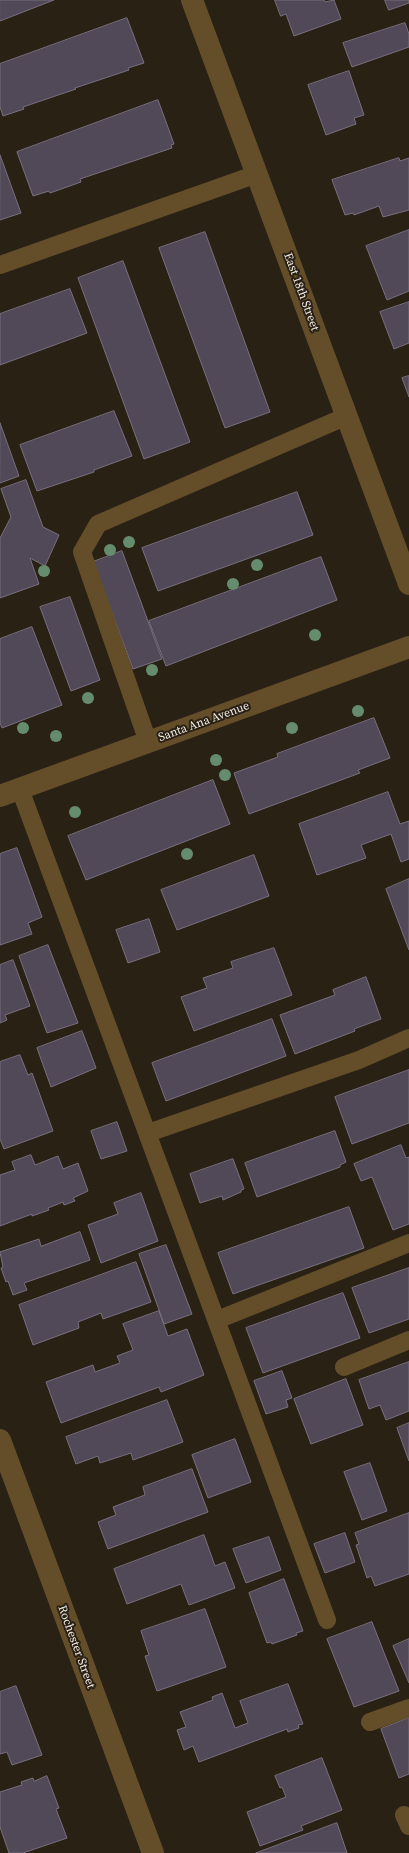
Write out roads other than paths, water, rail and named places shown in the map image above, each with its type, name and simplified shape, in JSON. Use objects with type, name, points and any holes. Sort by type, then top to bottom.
[{"type":"street","name":"East 18th Street","points":[[192,0],[409,584]]},
{"type":"street","name":"Santa Ana Avenue","points":[[0,796],[409,647]]},
{"type":"street","name":"Rochester Street","points":[[0,1440],[153,1853]]},
{"type":"lane","points":[[0,265],[257,174]]},
{"type":"lane","points":[[148,742],[82,552],[98,524],[347,416]]},
{"type":"lane","points":[[20,789],[327,1620]]},
{"type":"lane","points":[[148,1133],[359,1060],[409,1038]]},
{"type":"lane","points":[[217,1320],[409,1243]]},
{"type":"lane","points":[[344,1367],[409,1340]]},
{"type":"lane","points":[[370,1722],[409,1708]]}]
